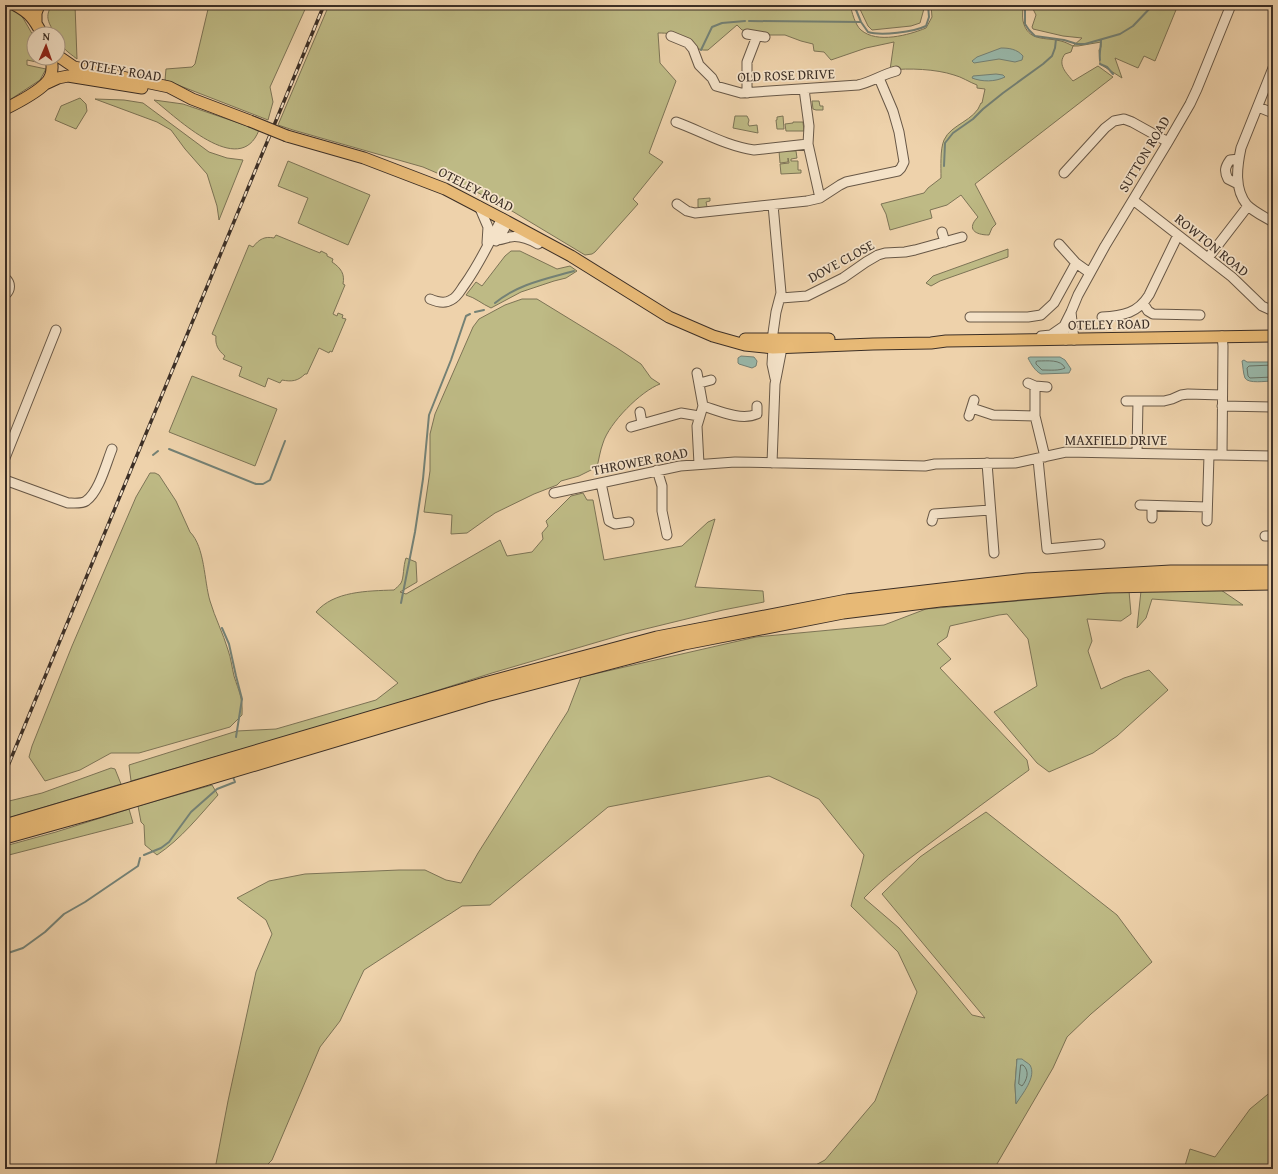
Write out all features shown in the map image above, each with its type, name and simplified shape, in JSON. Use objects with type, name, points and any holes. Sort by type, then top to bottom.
[{"type":"highway","points":[[5,826],[485,684],[657,638],[847,601],[1027,580],[1171,572],[1273,572]]},
{"type":"highway","points":[[5,837],[98,811],[486,695],[684,643],[843,612],[940,600],[1106,586],[1273,583]]},
{"type":"main road","points":[[15,5],[25,10],[38,26]]},
{"type":"main road","points":[[36,23],[36,13],[39,5]]},
{"type":"main road","name":"OTELEY ROAD","points":[[66,62],[74,67],[169,87],[192,99],[287,136],[364,158],[445,189],[571,256],[669,317],[710,335],[732,340],[743,339],[777,343],[931,339],[946,341],[1070,340],[1273,336]]},
{"type":"main road","points":[[46,84],[52,73],[53,66]]},
{"type":"main road","name":"OTELEY ROAD","points":[[5,109],[46,84],[58,78],[68,76],[152,90],[192,99]]},
{"type":"street","name":"SUTTON ROAD","points":[[1064,326],[1090,273],[1168,142],[1197,89],[1231,5]]},
{"type":"street","points":[[746,93],[747,62],[761,36],[747,34]]},
{"type":"street","name":"OLD ROSE DRIVE","points":[[671,36],[688,43],[702,62],[716,86],[736,92],[746,93],[866,84],[896,71]]},
{"type":"street","points":[[1273,68],[1242,148],[1239,159],[1238,184],[1241,195],[1248,206],[1273,222]]},
{"type":"street","points":[[684,205],[691,212],[695,212],[807,201],[820,198],[846,182],[898,171],[903,166],[904,158],[891,105],[879,78]]},
{"type":"street","points":[[804,89],[809,126],[808,144],[820,198]]},
{"type":"street","points":[[1258,107],[1273,113]]},
{"type":"street","points":[[1065,173],[1104,128],[1114,120],[1124,119],[1132,122],[1168,142]]},
{"type":"street","points":[[676,122],[687,121],[720,140],[754,150],[808,144]]},
{"type":"street","points":[[1238,184],[1228,179],[1225,170],[1230,160],[1239,159]]},
{"type":"street","name":"ROWTON ROAD","points":[[1133,200],[1232,277],[1262,306],[1273,311]]},
{"type":"street","points":[[772,463],[776,383],[772,364],[777,343],[781,290],[773,205]]},
{"type":"street","points":[[479,206],[488,227],[487,249]]},
{"type":"street","points":[[1208,258],[1248,206]]},
{"type":"street","points":[[498,240],[505,220]]},
{"type":"street","points":[[430,299],[446,302],[456,297],[474,272],[505,220]]},
{"type":"street","points":[[942,232],[945,242]]},
{"type":"street","points":[[1102,317],[1128,313],[1143,303],[1149,295],[1178,234]]},
{"type":"street","points":[[487,249],[498,240],[511,237],[520,237],[528,239],[562,255],[571,256]]},
{"type":"street","name":"DOVE CLOSE","points":[[780,300],[807,296],[843,278],[860,265],[878,255],[885,253],[905,252],[962,237]]},
{"type":"street","points":[[1064,246],[1076,263],[1090,273]]},
{"type":"street","points":[[974,315],[1028,317],[1041,315],[1054,303],[1076,263]]},
{"type":"street","points":[[5,278],[8,280],[10,286],[9,291],[5,295]]},
{"type":"street","points":[[1143,303],[1148,311],[1153,314],[1200,314]]},
{"type":"street","name":"SUTTON ROAD","points":[[1070,340],[1071,312]]},
{"type":"street","points":[[1064,326],[1064,333],[1070,340]]},
{"type":"street","points":[[1004,340],[1020,337],[1051,335],[1064,326]]},
{"type":"street","points":[[5,458],[56,330]]},
{"type":"street","points":[[1222,336],[1222,455]]},
{"type":"street","points":[[698,373],[703,406],[699,416],[697,434],[699,464]]},
{"type":"street","points":[[700,383],[711,380]]},
{"type":"street","points":[[1047,387],[1032,384],[1035,416],[1042,458],[1047,549],[1096,542]]},
{"type":"street","points":[[1126,401],[1138,402],[1168,400],[1188,394],[1222,395]]},
{"type":"street","points":[[1137,453],[1138,402]]},
{"type":"street","points":[[703,406],[734,415],[752,416],[758,413]]},
{"type":"street","points":[[1222,406],[1273,406]]},
{"type":"street","points":[[972,408],[993,415],[1035,416]]},
{"type":"street","points":[[640,412],[642,423]]},
{"type":"street","points":[[630,427],[681,413],[699,416]]},
{"type":"street","points":[[5,480],[68,503],[86,501],[96,488],[112,449]]},
{"type":"street","name":"MAXFIELD DRIVE","points":[[772,463],[925,466],[935,464],[1015,463],[1066,452],[1273,456]]},
{"type":"street","points":[[1206,521],[1209,455]]},
{"type":"street","name":"THROWER ROAD","points":[[554,493],[680,466],[735,462],[772,463]]},
{"type":"street","points":[[987,463],[993,554]]},
{"type":"street","points":[[657,470],[662,486],[662,511],[667,535]]},
{"type":"street","points":[[601,483],[609,521],[615,524],[629,522]]},
{"type":"street","points":[[1140,505],[1207,507]]},
{"type":"street","points":[[1152,506],[1152,518]]},
{"type":"street","points":[[931,515],[990,510]]},
{"type":"shaded area","points":[[52,5],[75,5],[77,59],[66,50],[66,26],[51,26],[49,23],[48,13]]},
{"type":"shaded area","points":[[209,5],[307,5],[270,87],[273,102],[268,120],[165,80],[166,69],[192,67],[195,64]]},
{"type":"shaded area","points":[[329,5],[850,5],[855,22],[861,30],[876,37],[893,37],[926,28],[932,17],[931,5],[1023,5],[1023,21],[1025,28],[1033,36],[1066,42],[1073,46],[1071,52],[1065,54],[1062,65],[1073,81],[1098,66],[1113,77],[975,184],[996,224],[992,228],[989,235],[980,234],[974,230],[974,221],[978,217],[961,195],[947,205],[930,210],[932,218],[890,230],[886,214],[881,204],[924,193],[941,178],[941,153],[944,140],[952,130],[974,114],[982,103],[985,89],[977,88],[977,85],[960,77],[939,71],[914,69],[890,70],[894,42],[866,48],[831,60],[824,52],[814,51],[813,44],[785,35],[766,35],[742,30],[737,25],[708,50],[693,47],[671,34],[658,33],[660,63],[676,81],[649,153],[663,162],[633,199],[638,204],[595,252],[585,255],[502,205],[451,179],[423,167],[278,125]]},
{"type":"shaded area","points":[[858,5],[925,5],[920,23],[911,26],[872,30],[868,26]]},
{"type":"shaded area","points":[[1031,5],[1178,5],[1155,61],[1144,56],[1138,68],[1115,58],[1122,78],[1100,64],[1099,50],[1101,47],[1101,42],[1073,46],[1082,38],[1063,36],[1033,29],[1032,27],[1036,15]]},
{"type":"shaded area","points":[[5,9],[19,13],[28,26],[26,26],[26,66],[46,69],[40,80],[5,103]]},
{"type":"shaded area","points":[[80,98],[86,104],[87,111],[76,129],[55,120],[61,106]]},
{"type":"shaded area","points":[[95,99],[124,100],[143,103],[209,152],[227,158],[243,160],[219,220],[217,206],[207,174],[171,130],[157,122]]},
{"type":"shaded area","points":[[154,100],[183,104],[259,130],[250,144],[238,149],[223,147],[192,130]]},
{"type":"shaded area","points":[[812,101],[819,101],[820,106],[823,106],[823,110],[813,109]]},
{"type":"shaded area","points":[[735,116],[747,116],[749,126],[757,125],[758,133],[733,128]]},
{"type":"shaded area","points":[[783,116],[784,129],[777,129],[777,117]]},
{"type":"shaded area","points":[[803,122],[804,131],[786,131],[785,124]]},
{"type":"shaded area","points":[[779,151],[796,151],[797,158],[791,159],[791,161],[798,161],[798,170],[801,170],[801,173],[781,174],[780,164],[789,163],[788,158],[788,162],[780,163]]},
{"type":"shaded area","points":[[288,161],[370,195],[348,245],[298,223],[308,198],[278,186]]},
{"type":"shaded area","points":[[710,198],[710,201],[706,202],[707,207],[698,207],[698,199]]},
{"type":"shaded area","points":[[276,235],[320,253],[321,251],[333,259],[332,262],[342,272],[343,284],[345,285],[333,314],[337,316],[338,313],[343,315],[342,318],[346,319],[332,352],[330,351],[329,353],[319,348],[307,374],[295,380],[282,380],[280,383],[268,378],[265,387],[239,376],[242,367],[223,359],[225,356],[220,352],[216,342],[216,336],[212,334],[249,245],[253,247],[262,239],[268,237],[274,238]]},
{"type":"shaded area","points":[[1008,249],[1008,257],[940,281],[931,286],[926,283],[933,276]]},
{"type":"shaded area","points":[[511,251],[520,251],[557,269],[570,266],[577,271],[566,278],[521,292],[491,308],[466,295],[476,282],[482,286],[505,256]]},
{"type":"shaded area","points":[[522,299],[537,299],[617,348],[641,364],[651,378],[660,384],[635,400],[612,426],[603,443],[597,467],[579,476],[561,481],[557,485],[534,494],[495,513],[467,533],[451,534],[452,515],[424,512],[430,471],[430,434],[435,414],[473,327],[479,319],[505,305]]},
{"type":"shaded area","points":[[192,376],[277,409],[255,466],[169,432]]},
{"type":"shaded area","points":[[150,473],[159,475],[176,501],[190,532],[199,546],[210,601],[229,653],[240,695],[242,715],[230,727],[139,753],[111,753],[80,770],[45,781],[29,757],[32,746],[72,646],[136,497]]},
{"type":"shaded area","points":[[583,493],[587,500],[593,500],[604,560],[682,546],[708,522],[715,519],[695,587],[763,591],[764,602],[723,610],[625,634],[492,673],[351,718],[131,781],[129,765],[237,731],[276,729],[376,700],[398,683],[316,612],[323,605],[341,596],[362,592],[394,590],[402,581],[406,558],[416,562],[417,582],[400,592],[406,594],[500,540],[507,556],[532,552],[543,539],[542,533],[548,526],[546,521],[571,496]]},
{"type":"shaded area","points":[[1221,590],[1243,605],[1152,599],[1146,618],[1137,628],[1141,591]]},
{"type":"shaded area","points":[[1129,591],[1131,614],[1121,621],[1087,619],[1092,641],[1088,651],[1101,689],[1124,678],[1149,670],[1168,690],[1117,736],[1093,753],[1049,772],[1037,763],[994,712],[1037,686],[1028,639],[1007,614],[950,626],[947,637],[937,644],[951,659],[940,668],[1027,760],[1029,770],[906,861],[880,882],[864,898],[899,928],[972,1015],[985,1018],[882,894],[920,857],[986,812],[1117,915],[1152,962],[1091,1014],[1067,1037],[1053,1068],[994,1169],[808,1169],[825,1160],[875,1101],[917,992],[898,952],[851,906],[864,855],[819,799],[769,776],[608,807],[490,905],[462,906],[364,970],[340,1021],[320,1047],[272,1160],[263,1169],[215,1169],[256,972],[272,934],[266,920],[237,898],[269,881],[305,874],[425,870],[446,880],[461,883],[478,853],[568,711],[581,677],[756,637],[884,625],[926,609]],"holes":[[[1017,1059],[1022,1094],[1016,1103],[1015,1085]]]},
{"type":"shaded area","points":[[111,768],[115,769],[121,784],[5,819],[5,802],[42,793]]},
{"type":"shaded area","points":[[212,785],[218,795],[174,842],[157,855],[145,845],[144,825],[141,822],[138,806]]},
{"type":"shaded area","points":[[129,809],[133,823],[5,856],[5,846]]},
{"type":"shaded area","points":[[1273,1090],[1273,1169],[1184,1169],[1190,1149],[1215,1157],[1250,1109]]},
{"type":"water","points":[[1001,48],[1016,50],[1023,56],[1022,60],[1015,62],[999,59],[974,63],[972,61],[977,57]]},
{"type":"water","points":[[996,74],[1003,75],[1005,77],[988,81],[972,78],[973,76]]},
{"type":"water","points":[[741,356],[754,357],[757,361],[756,366],[752,368],[739,364],[738,358]]},
{"type":"water","points":[[1060,357],[1065,360],[1071,369],[1069,373],[1041,374],[1032,365],[1028,358]]},
{"type":"water","points":[[1244,360],[1247,362],[1273,362],[1273,381],[1253,382],[1247,380],[1243,372],[1242,361]]},
{"type":"water","points":[[1017,1059],[1022,1059],[1030,1065],[1032,1075],[1028,1085],[1016,1104],[1015,1085]]},
{"type":"waterway","points":[[854,5],[861,22],[868,32],[881,34],[906,32],[926,26],[929,17],[928,5]]},
{"type":"waterway","points":[[1025,5],[1025,24],[1035,36],[1064,40],[1077,44],[1085,44],[1120,34],[1133,26],[1153,5]]},
{"type":"waterway","points":[[701,50],[712,27],[722,23],[745,21]]},
{"type":"waterway","points":[[749,21],[861,22]]},
{"type":"waterway","points":[[944,166],[945,143],[953,133],[973,119],[1003,93],[1052,56],[1056,39]]},
{"type":"waterway","points":[[1100,60],[1101,40]]},
{"type":"waterway","points":[[1100,64],[1107,67],[1113,74]]},
{"type":"waterway","points":[[495,303],[513,291],[574,271]]},
{"type":"waterway","points":[[475,312],[484,310]]},
{"type":"waterway","points":[[401,603],[415,532],[423,479],[429,415],[451,360],[466,316],[470,314]]},
{"type":"waterway","points":[[169,449],[256,484],[263,484],[270,480],[285,441]]},
{"type":"waterway","points":[[153,455],[158,451]]},
{"type":"waterway","points":[[222,628],[229,644],[242,699],[236,737]]},
{"type":"waterway","points":[[144,855],[161,848],[169,842],[191,812],[217,789],[235,782],[233,777]]},
{"type":"waterway","points":[[5,954],[23,948],[45,932],[64,914],[85,902],[138,866],[140,858]]},
{"type":"railway","points":[[5,773],[324,5]]}]
